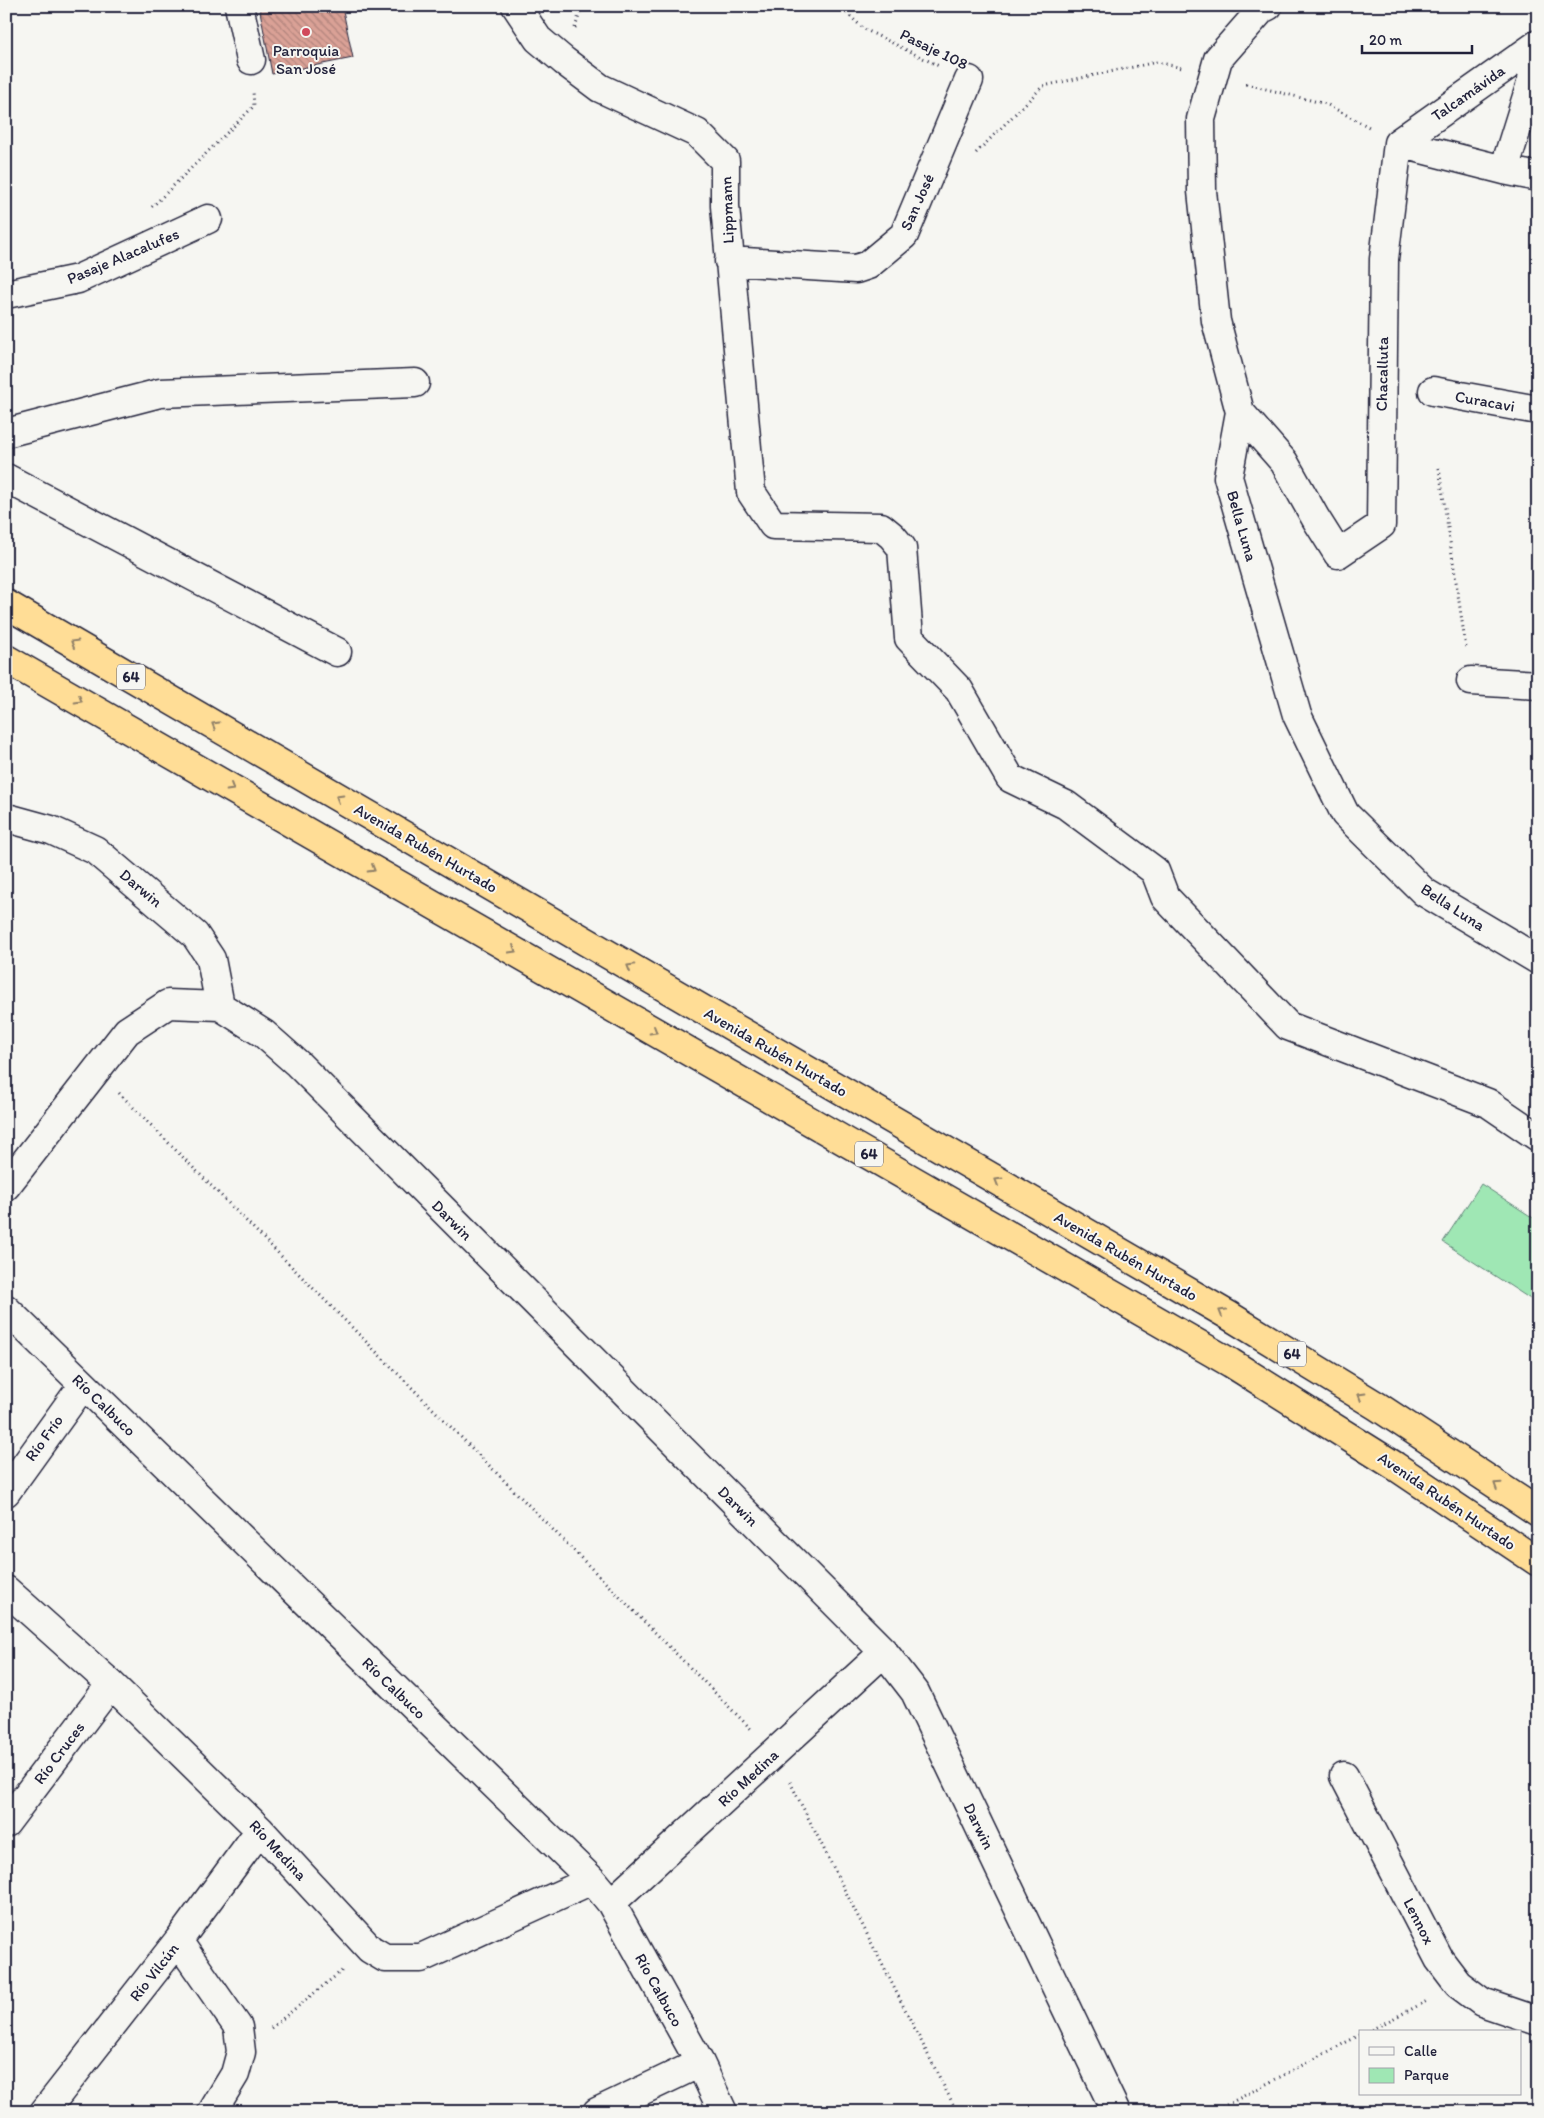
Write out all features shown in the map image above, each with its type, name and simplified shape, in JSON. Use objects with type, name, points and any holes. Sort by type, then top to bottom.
[{"type":"highway","name":"Avenida Rubén Hurtado","points":[[6,604],[1228,1315],[1377,1406],[1538,1512]]},
{"type":"highway","name":"Avenida Rubén Hurtado","points":[[6,659],[1207,1348],[1342,1432],[1538,1562]]},
{"type":"street","points":[[239,6],[251,60]]},
{"type":"street","name":"Lippmann","points":[[516,6],[538,39],[600,88],[697,133],[725,161],[725,206],[751,492],[773,525],[882,528],[892,536],[902,548],[909,638],[959,690],[1010,778],[1066,805],[1155,871],[1165,897],[1288,1026],[1488,1103],[1538,1137]]},
{"type":"street","name":"Bella Luna","points":[[1268,6],[1262,9],[1218,59],[1201,119],[1202,191],[1216,321],[1240,412],[1228,477],[1297,715],[1345,814],[1424,892],[1538,960]]},
{"type":"street","name":"Talcamávida","points":[[1398,143],[1538,44]]},
{"type":"street","name":"Talcamávida","points":[[1504,170],[1538,61]]},
{"type":"street","name":"San José","points":[[730,261],[856,270],[868,265],[904,235],[969,80]]},
{"type":"street","points":[[1398,143],[1538,177]]},
{"type":"street","name":"Chacalluta","points":[[1240,412],[1284,462],[1338,554],[1381,524],[1384,259],[1398,143]]},
{"type":"street","name":"Pasaje Alacalufes","points":[[6,294],[78,279],[208,219]]},
{"type":"street","points":[[6,433],[160,393],[415,382]]},
{"type":"street","name":"Curacavi","points":[[1432,391],[1538,410]]},
{"type":"street","points":[[6,478],[337,652]]},
{"type":"street","points":[[1471,681],[1538,685]]},
{"type":"street","name":"Darwin","points":[[11,819],[51,830],[95,850],[195,935],[211,959],[220,1006],[264,1034],[298,1064],[884,1652],[915,1692],[1116,2112]]},
{"type":"street","points":[[6,1186],[127,1030],[168,1004],[220,1006]]},
{"type":"street","name":"Río Calbuco","points":[[6,1309],[592,1880],[611,1903],[700,2063],[723,2112]]},
{"type":"street","name":"Río Frío","points":[[6,1492],[83,1384]]},
{"type":"street","name":"Río Medina","points":[[6,1590],[111,1684],[260,1830],[370,1949],[385,1958],[421,1958],[592,1880]]},
{"type":"street","name":"Río Medina","points":[[611,1903],[884,1652]]},
{"type":"street","name":"Río Cruces","points":[[6,1823],[111,1684]]},
{"type":"street","name":"Lennox","points":[[1344,1776],[1439,1959],[1458,1984],[1482,2002],[1538,2021]]},
{"type":"street","name":"Río Vilcún","points":[[44,2112],[178,1941],[260,1830]]},
{"type":"street","points":[[178,1941],[238,2027],[241,2052],[235,2074],[212,2112]]},
{"type":"street","points":[[597,2112],[700,2063]]},
{"type":"path","name":"Pasaje 108","points":[[839,6],[864,29],[969,80]]},
{"type":"path","points":[[148,210],[254,106],[251,60]]},
{"type":"path","points":[[974,155],[1043,86],[1157,62],[1326,104],[1398,143]]},
{"type":"path","points":[[1439,468],[1471,681]]},
{"type":"path","points":[[96,1070],[775,1753],[957,2112]]},
{"type":"path","points":[[241,2052],[370,1949]]},
{"type":"path","points":[[1371,2030],[1458,1984]]},
{"type":"path","points":[[1213,2112],[1359,2036]]},
{"type":"green space","points":[[1481,1184],[1538,1221],[1538,1304],[1443,1242]]},
{"type":"building","name":"Parroquia San José","points":[[259,6],[342,6],[353,58],[272,74]]},
{"type":"place","name":"Parroquia San José","points":[[306,32]]}]
